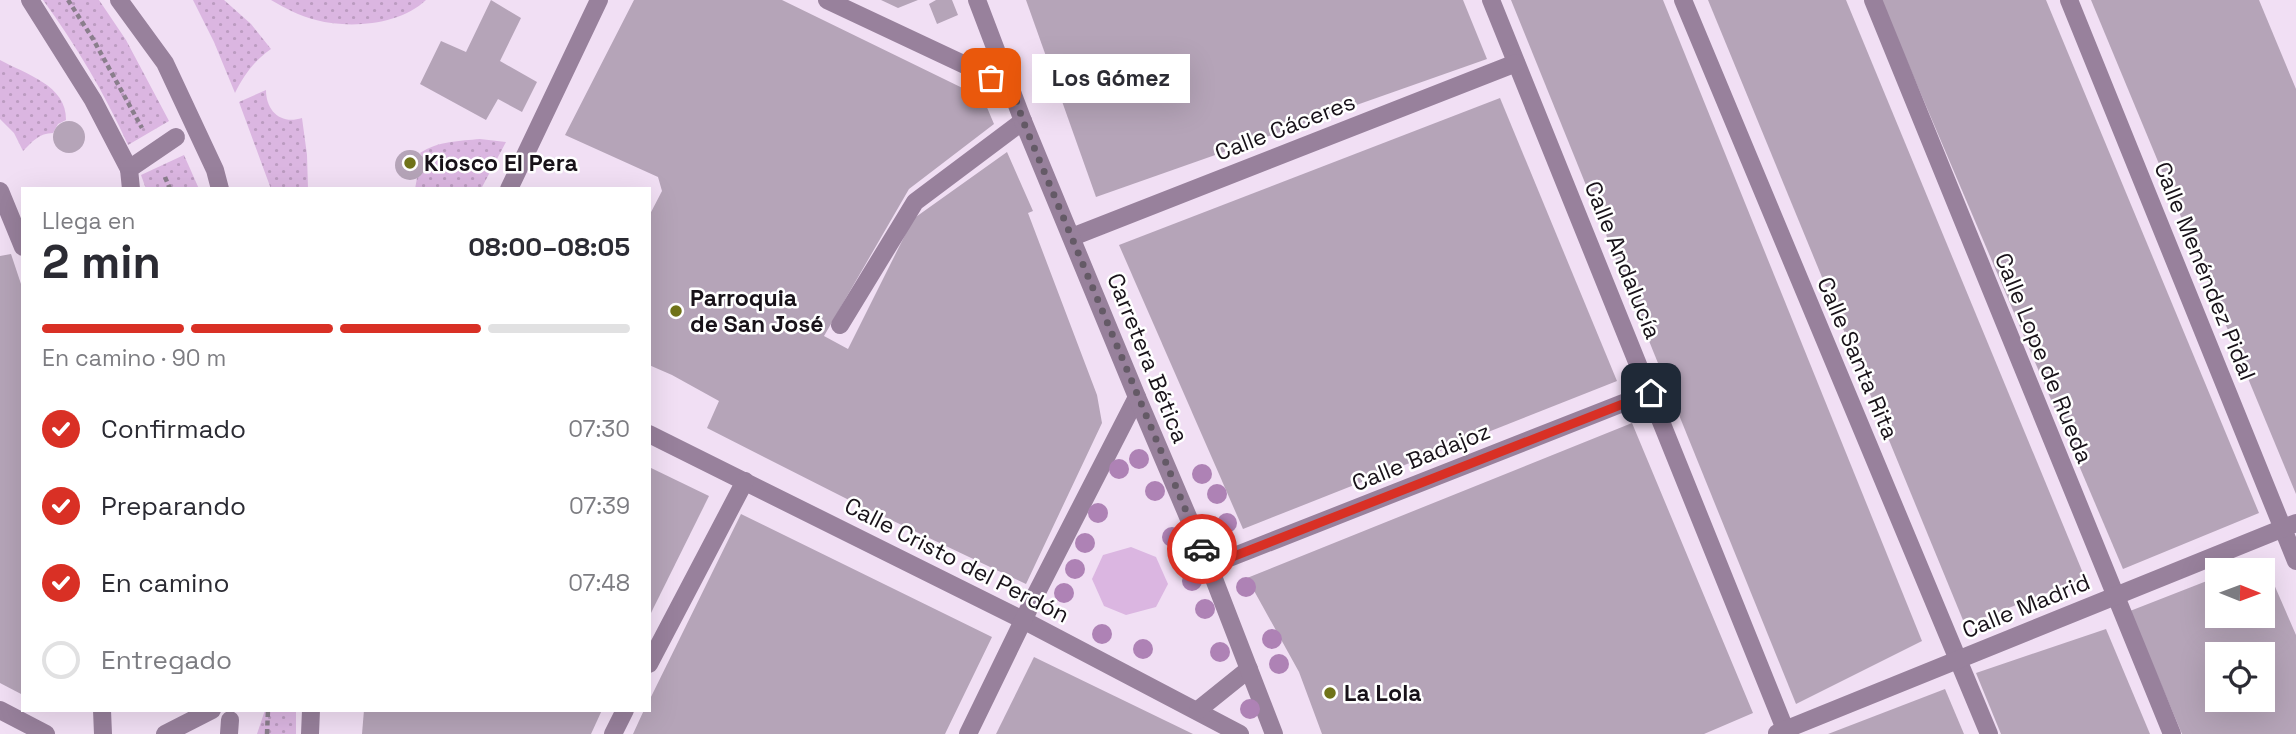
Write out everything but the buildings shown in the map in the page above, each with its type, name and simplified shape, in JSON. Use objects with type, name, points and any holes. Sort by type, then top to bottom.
[{"type":"street","points":[[30,0],[93,100],[129,169],[131,187]]},
{"type":"street","points":[[120,0],[165,63],[215,170],[219,187]]},
{"type":"street","points":[[510,187],[599,0]]},
{"type":"street","points":[[827,0],[1012,87]]},
{"type":"street","name":"Carretera Bética","points":[[977,0],[1023,121],[1209,566],[1274,734]]},
{"type":"street","name":"Calle Andalucía","points":[[1491,0],[1651,393],[1782,732]]},
{"type":"street","name":"Calle Santa Rita","points":[[1683,0],[1989,734]]},
{"type":"street","name":"Calle Lope de Rueda","points":[[1872,0],[2172,734]]},
{"type":"street","name":"Calle Menéndez Pidal","points":[[2069,0],[2289,526],[2296,561]]},
{"type":"street","name":"Calle Cáceres","points":[[1072,237],[1516,63]]},
{"type":"street","points":[[840,325],[915,202],[1023,121]]},
{"type":"street","points":[[129,169],[176,136]]},
{"type":"street","points":[[0,191],[21,242]]},
{"type":"street","name":"Calle Badajoz","points":[[1209,566],[1651,393]]},
{"type":"street","points":[[968,734],[1137,397]]},
{"type":"street","name":"Calle Cristo del Perdón","points":[[651,436],[1023,620],[1240,734]]},
{"type":"street","points":[[651,660],[745,481]]},
{"type":"street","name":"Calle Madrid","points":[[1782,732],[2289,526]]},
{"type":"street","points":[[1198,710],[1249,670]]},
{"type":"street","points":[[0,710],[47,734]]},
{"type":"street","points":[[102,712],[103,734]]},
{"type":"street","points":[[165,734],[208,712]]},
{"type":"street","points":[[310,734],[311,712]]},
{"type":"street","points":[[613,734],[624,712]]},
{"type":"path","points":[[267,734],[268,712]]},
{"type":"shaded area","points":[[43,0],[99,0],[126,40],[169,121],[128,145],[89,70]]},
{"type":"shaded area","points":[[193,0],[224,0],[251,24],[271,49],[250,69],[235,93],[214,42]]},
{"type":"shaded area","points":[[271,0],[426,0],[403,15],[389,20],[344,24],[310,18]]},
{"type":"shaded area","points":[[0,60],[43,82],[60,98],[64,108],[66,120],[58,124],[53,133],[40,136],[23,151],[14,133],[0,119]]},
{"type":"shaded area","points":[[266,90],[272,110],[281,118],[302,118],[308,187],[270,187],[239,102]]},
{"type":"shaded area","points":[[480,139],[506,142],[482,187],[415,187],[417,178],[423,173],[425,166],[420,153],[457,141]]},
{"type":"shaded area","points":[[184,155],[198,187],[145,187],[141,175]]},
{"type":"shaded area","points":[[1131,547],[1156,557],[1168,584],[1156,607],[1126,615],[1104,606],[1092,579],[1103,555]]},
{"type":"shaded area","points":[[264,712],[296,712],[296,734],[257,734]]},
{"type":"way so far","points":[[991,78],[1012,87],[1023,121],[1202,549]]},
{"type":"place","name":"Los Gómez","points":[[991,78]]},
{"type":"place","name":"Kiosco El Pera","points":[[410,163]]},
{"type":"place","name":"Parroquia de San José","points":[[676,311]]},
{"type":"place","name":"La Lola","points":[[1330,693]]},
{"type":"route","points":[[1202,549],[1209,566],[1651,393]]}]
